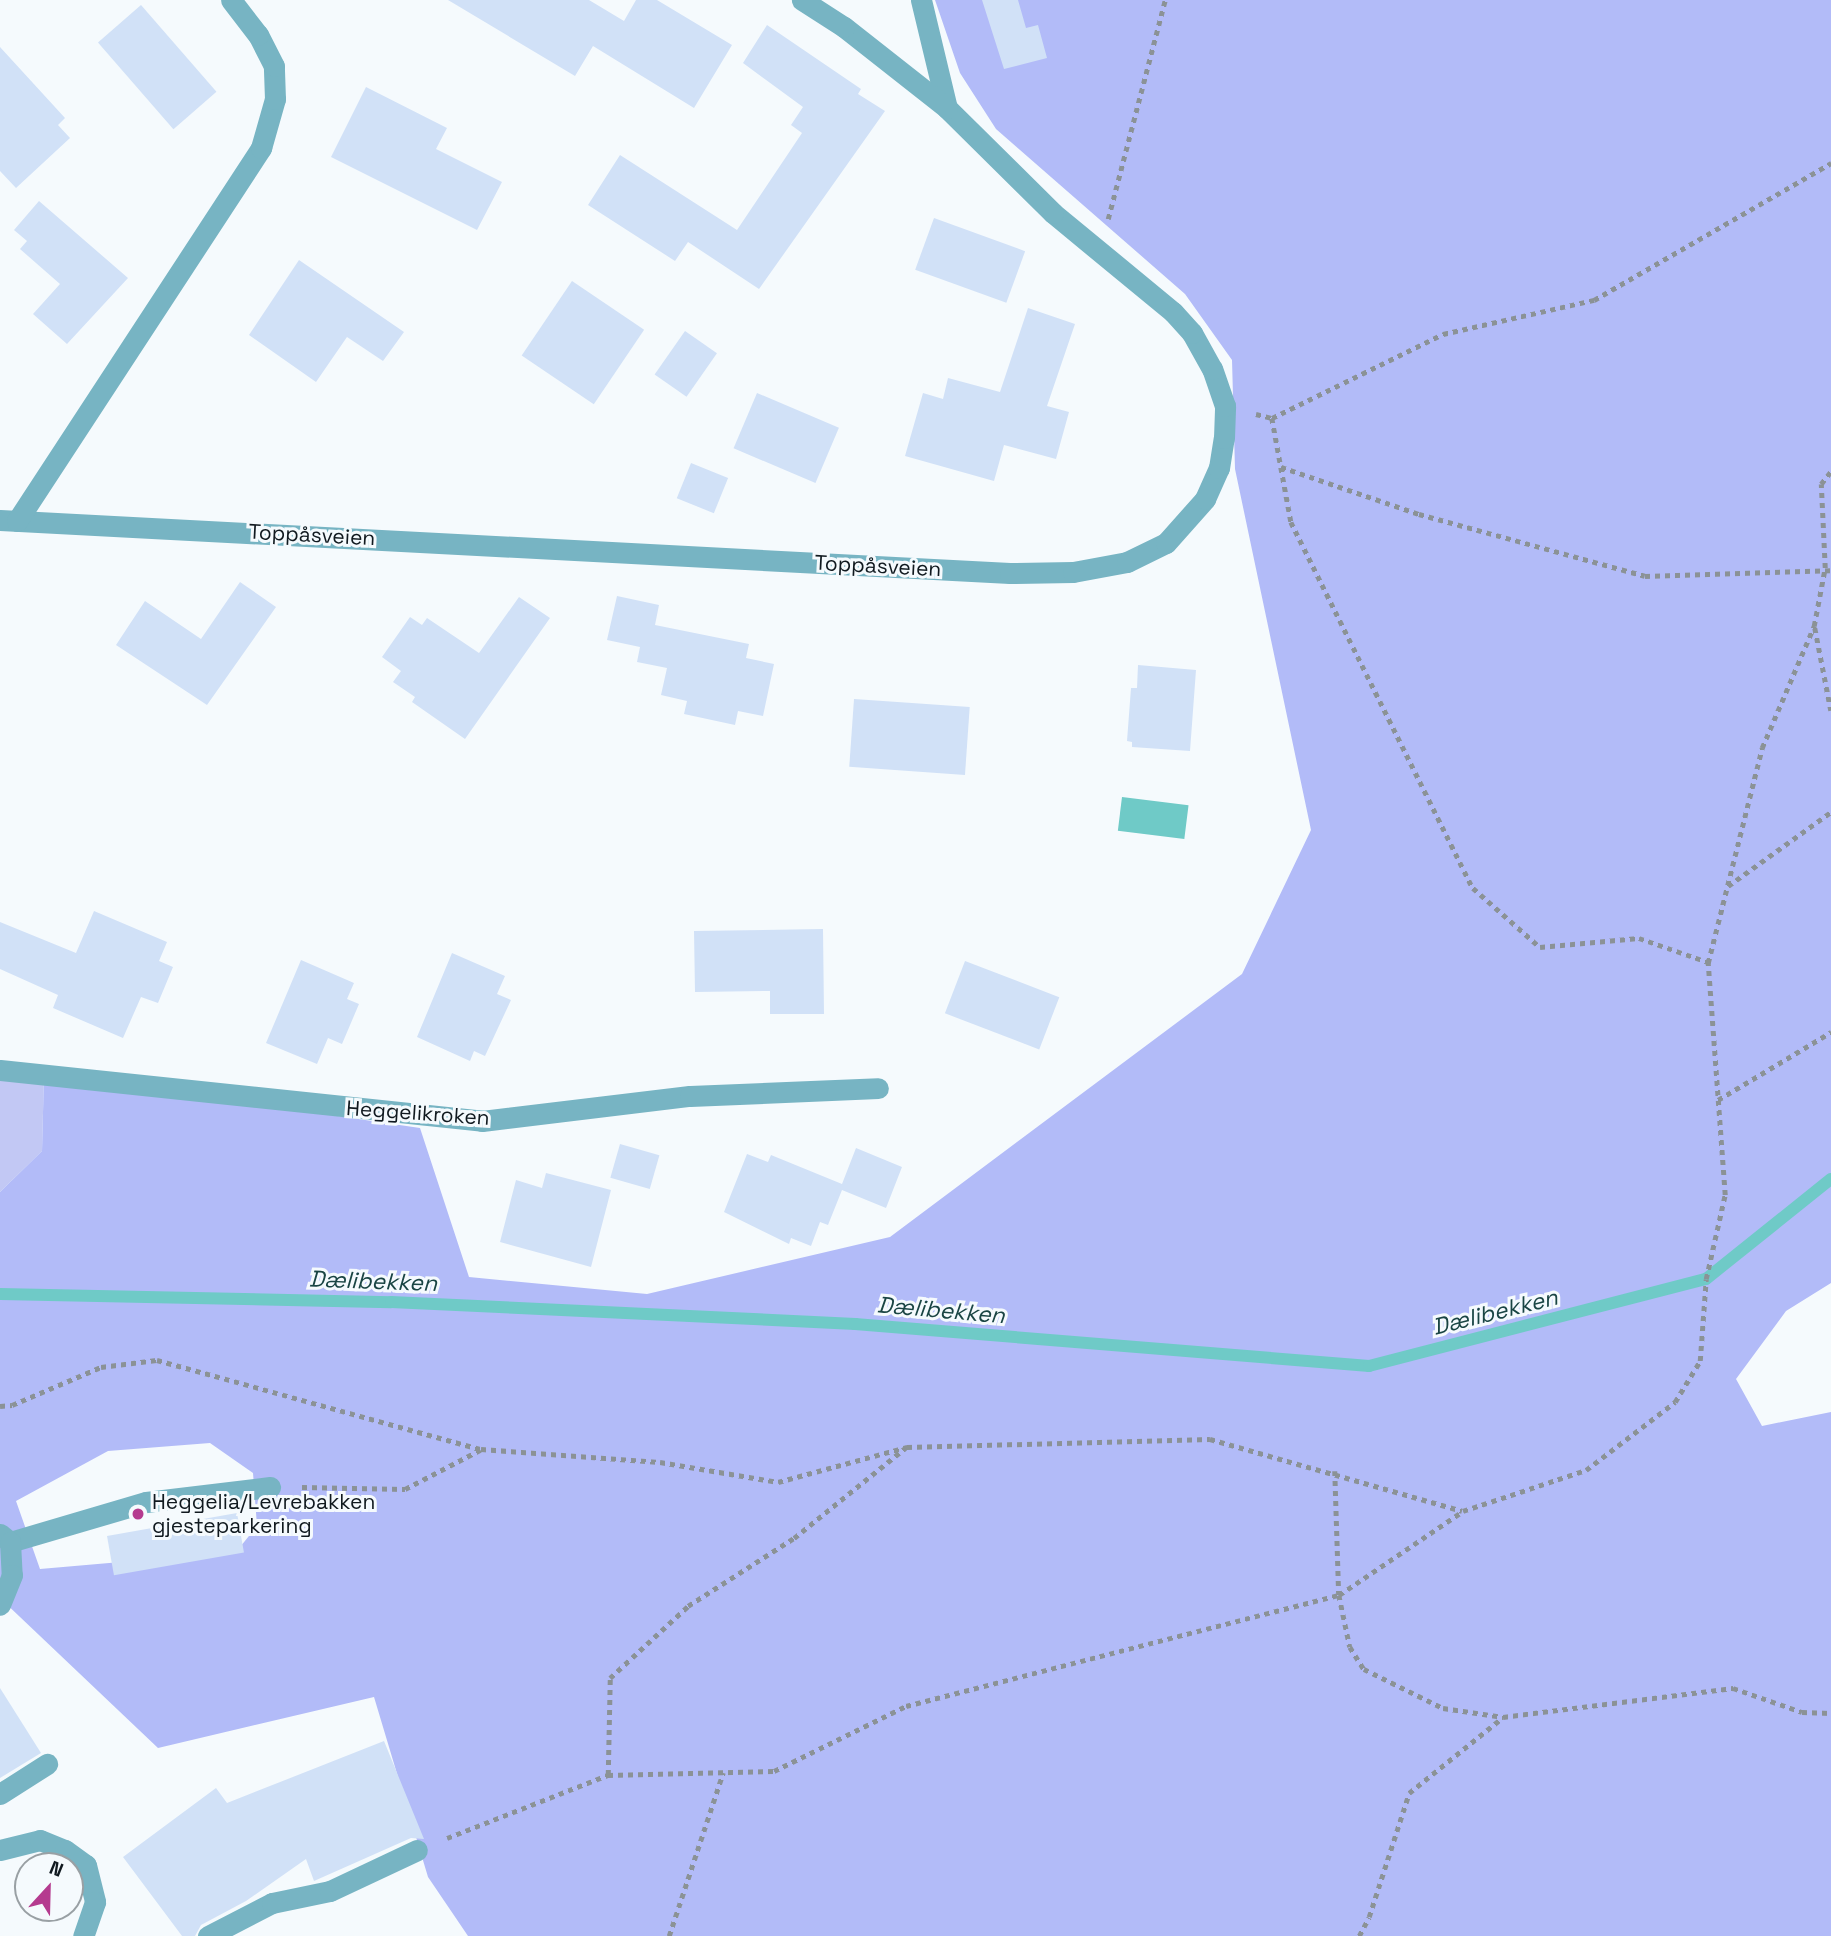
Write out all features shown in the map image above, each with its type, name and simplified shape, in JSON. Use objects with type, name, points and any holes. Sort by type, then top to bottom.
[{"type":"street","name":"Toppåsveien","points":[[9,521],[261,148],[275,99],[274,66],[258,35],[231,0]]},
{"type":"street","name":"Toppåsveien","points":[[9,521],[1010,573],[1073,572],[1127,562],[1166,543],[1205,499],[1219,468],[1225,406],[1212,369],[1192,333],[1053,213],[947,108],[845,27],[802,0]]},
{"type":"street","points":[[921,0],[947,108]]},
{"type":"street","name":"Heggelikroken","points":[[0,1070],[482,1121],[690,1096],[878,1088]]},
{"type":"street","points":[[0,1605],[12,1575],[5,1538],[146,1502],[270,1487]]},
{"type":"street","points":[[0,1794],[47,1764]]},
{"type":"street","points":[[0,1850],[40,1840],[65,1850],[86,1865],[95,1902],[83,1936]]},
{"type":"street","points":[[208,1936],[272,1903],[330,1891],[417,1850]]},
{"type":"path","points":[[1099,250],[1164,0]]},
{"type":"path","points":[[1708,962],[1639,938],[1540,947],[1473,888],[1291,522],[1272,418],[1443,334],[1594,300],[1831,163]]},
{"type":"path","points":[[1281,467],[1419,514],[1645,576],[1828,569]]},
{"type":"path","points":[[417,1850],[608,1775],[774,1772],[906,1706],[1339,1595],[1463,1511],[1586,1470],[1675,1402],[1700,1362],[1706,1279],[1725,1195],[1708,962],[1762,748],[1814,626],[1828,569],[1821,485],[1831,471]]},
{"type":"path","points":[[1814,626],[1831,710]]},
{"type":"path","points":[[1727,886],[1831,812]]},
{"type":"path","points":[[1718,1100],[1831,1032]]},
{"type":"path","points":[[0,1406],[12,1405],[101,1367],[157,1360],[481,1449],[660,1462],[778,1482],[907,1447],[1210,1439],[1335,1471],[1463,1511]]},
{"type":"path","points":[[608,1775],[610,1678],[688,1606],[794,1538],[907,1447]]},
{"type":"path","points":[[270,1487],[405,1489],[481,1449]]},
{"type":"path","points":[[1335,1471],[1339,1595],[1350,1647],[1364,1669],[1443,1708],[1503,1717],[1723,1688],[1801,1712],[1831,1713]]},
{"type":"path","points":[[1359,1936],[1369,1917],[1409,1793],[1503,1717]]},
{"type":"path","points":[[669,1936],[723,1773]]},
{"type":"shaded area","points":[[935,0],[1831,0],[1831,1283],[1786,1311],[1736,1379],[1762,1426],[1831,1412],[1831,1936],[468,1936],[428,1877],[374,1697],[158,1748],[0,1598],[0,1192],[42,1151],[44,1073],[420,1128],[469,1277],[647,1294],[890,1237],[1242,974],[1311,830],[1235,469],[1232,360],[1185,294],[996,129],[960,73]],"holes":[[[210,1443],[253,1473],[257,1526],[236,1552],[40,1569],[16,1501],[108,1451]]]},
{"type":"shaded area","points":[[1122,797],[1189,805],[1184,839],[1118,831]]},
{"type":"shaded area","points":[[44,1073],[42,1151],[0,1192],[0,1079]]},
{"type":"building","points":[[448,0],[589,0],[624,21],[636,0],[657,0],[732,45],[694,108],[593,46],[575,76]]},
{"type":"building","points":[[982,0],[1018,0],[1026,28],[1038,25],[1047,58],[1004,69]]},
{"type":"building","points":[[141,5],[216,92],[173,129],[98,42]]},
{"type":"building","points":[[767,25],[861,89],[858,94],[885,111],[759,289],[688,242],[675,261],[588,205],[620,155],[737,230],[802,133],[791,125],[803,107],[743,63]]},
{"type":"building","points":[[0,47],[65,118],[58,125],[70,138],[16,188],[0,171]]},
{"type":"building","points":[[366,87],[447,128],[436,149],[502,182],[477,230],[331,157]]},
{"type":"building","points":[[39,201],[128,278],[67,344],[33,314],[60,284],[20,249],[27,241],[14,230]]},
{"type":"building","points":[[934,218],[1025,251],[1006,303],[915,270]]},
{"type":"building","points":[[299,260],[404,332],[383,361],[347,337],[316,382],[249,335]]},
{"type":"building","points":[[572,281],[644,330],[594,404],[522,356]]},
{"type":"building","points":[[1028,308],[1075,324],[1047,406],[1069,412],[1056,459],[1004,445],[994,481],[905,456],[923,393],[943,399],[948,378],[1000,392]]},
{"type":"building","points":[[685,331],[717,353],[687,397],[655,374]]},
{"type":"building","points":[[757,393],[839,428],[815,483],[734,448]]},
{"type":"building","points":[[691,463],[728,478],[714,513],[677,498]]},
{"type":"building","points":[[240,582],[276,607],[207,705],[116,645],[145,601],[201,639]]},
{"type":"building","points":[[617,596],[659,605],[655,625],[749,644],[746,658],[774,664],[763,716],[738,711],[735,725],[684,714],[687,701],[661,695],[667,668],[637,662],[640,647],[607,640]]},
{"type":"building","points":[[519,597],[550,618],[465,739],[412,702],[415,697],[393,682],[401,671],[382,657],[410,617],[422,625],[427,618],[479,653]]},
{"type":"building","points":[[1138,665],[1196,670],[1190,751],[1132,747],[1132,742],[1127,741],[1131,688],[1137,688]]},
{"type":"building","points":[[854,699],[970,707],[965,775],[849,767]]},
{"type":"building","points":[[94,911],[167,942],[159,961],[173,967],[158,1003],[141,997],[123,1038],[53,1008],[58,995],[0,969],[0,922],[76,953]]},
{"type":"building","points":[[823,929],[824,1014],[770,1014],[770,991],[695,992],[694,931]]},
{"type":"building","points":[[452,953],[505,976],[497,994],[511,1000],[485,1056],[474,1051],[470,1061],[417,1037]]},
{"type":"building","points":[[301,960],[354,983],[347,999],[359,1004],[342,1044],[328,1038],[317,1064],[266,1043]]},
{"type":"building","points":[[965,961],[1059,997],[1039,1049],[945,1013]]},
{"type":"building","points":[[620,1144],[659,1155],[650,1189],[610,1178]]},
{"type":"building","points":[[856,1148],[902,1167],[886,1208],[842,1190],[828,1225],[820,1222],[811,1246],[791,1238],[789,1244],[724,1212],[747,1154],[768,1162],[771,1155],[842,1184]]},
{"type":"building","points":[[546,1173],[611,1190],[591,1267],[500,1242],[516,1180],[542,1188]]},
{"type":"building","points":[[237,1513],[244,1552],[114,1575],[107,1536]]},
{"type":"building","points":[[0,1688],[41,1753],[0,1778]]},
{"type":"building","points":[[384,1741],[424,1839],[411,1838],[314,1881],[306,1859],[246,1901],[201,1925],[195,1936],[182,1936],[123,1857],[216,1788],[227,1803]]},
{"type":"waterway","name":"Dælibekken","points":[[0,1294],[391,1302],[855,1324],[1369,1366],[1706,1279],[1831,1179]]},
{"type":"place","name":"Heggelia/Levrebakken gjesteparkering","points":[[138,1514]]}]
